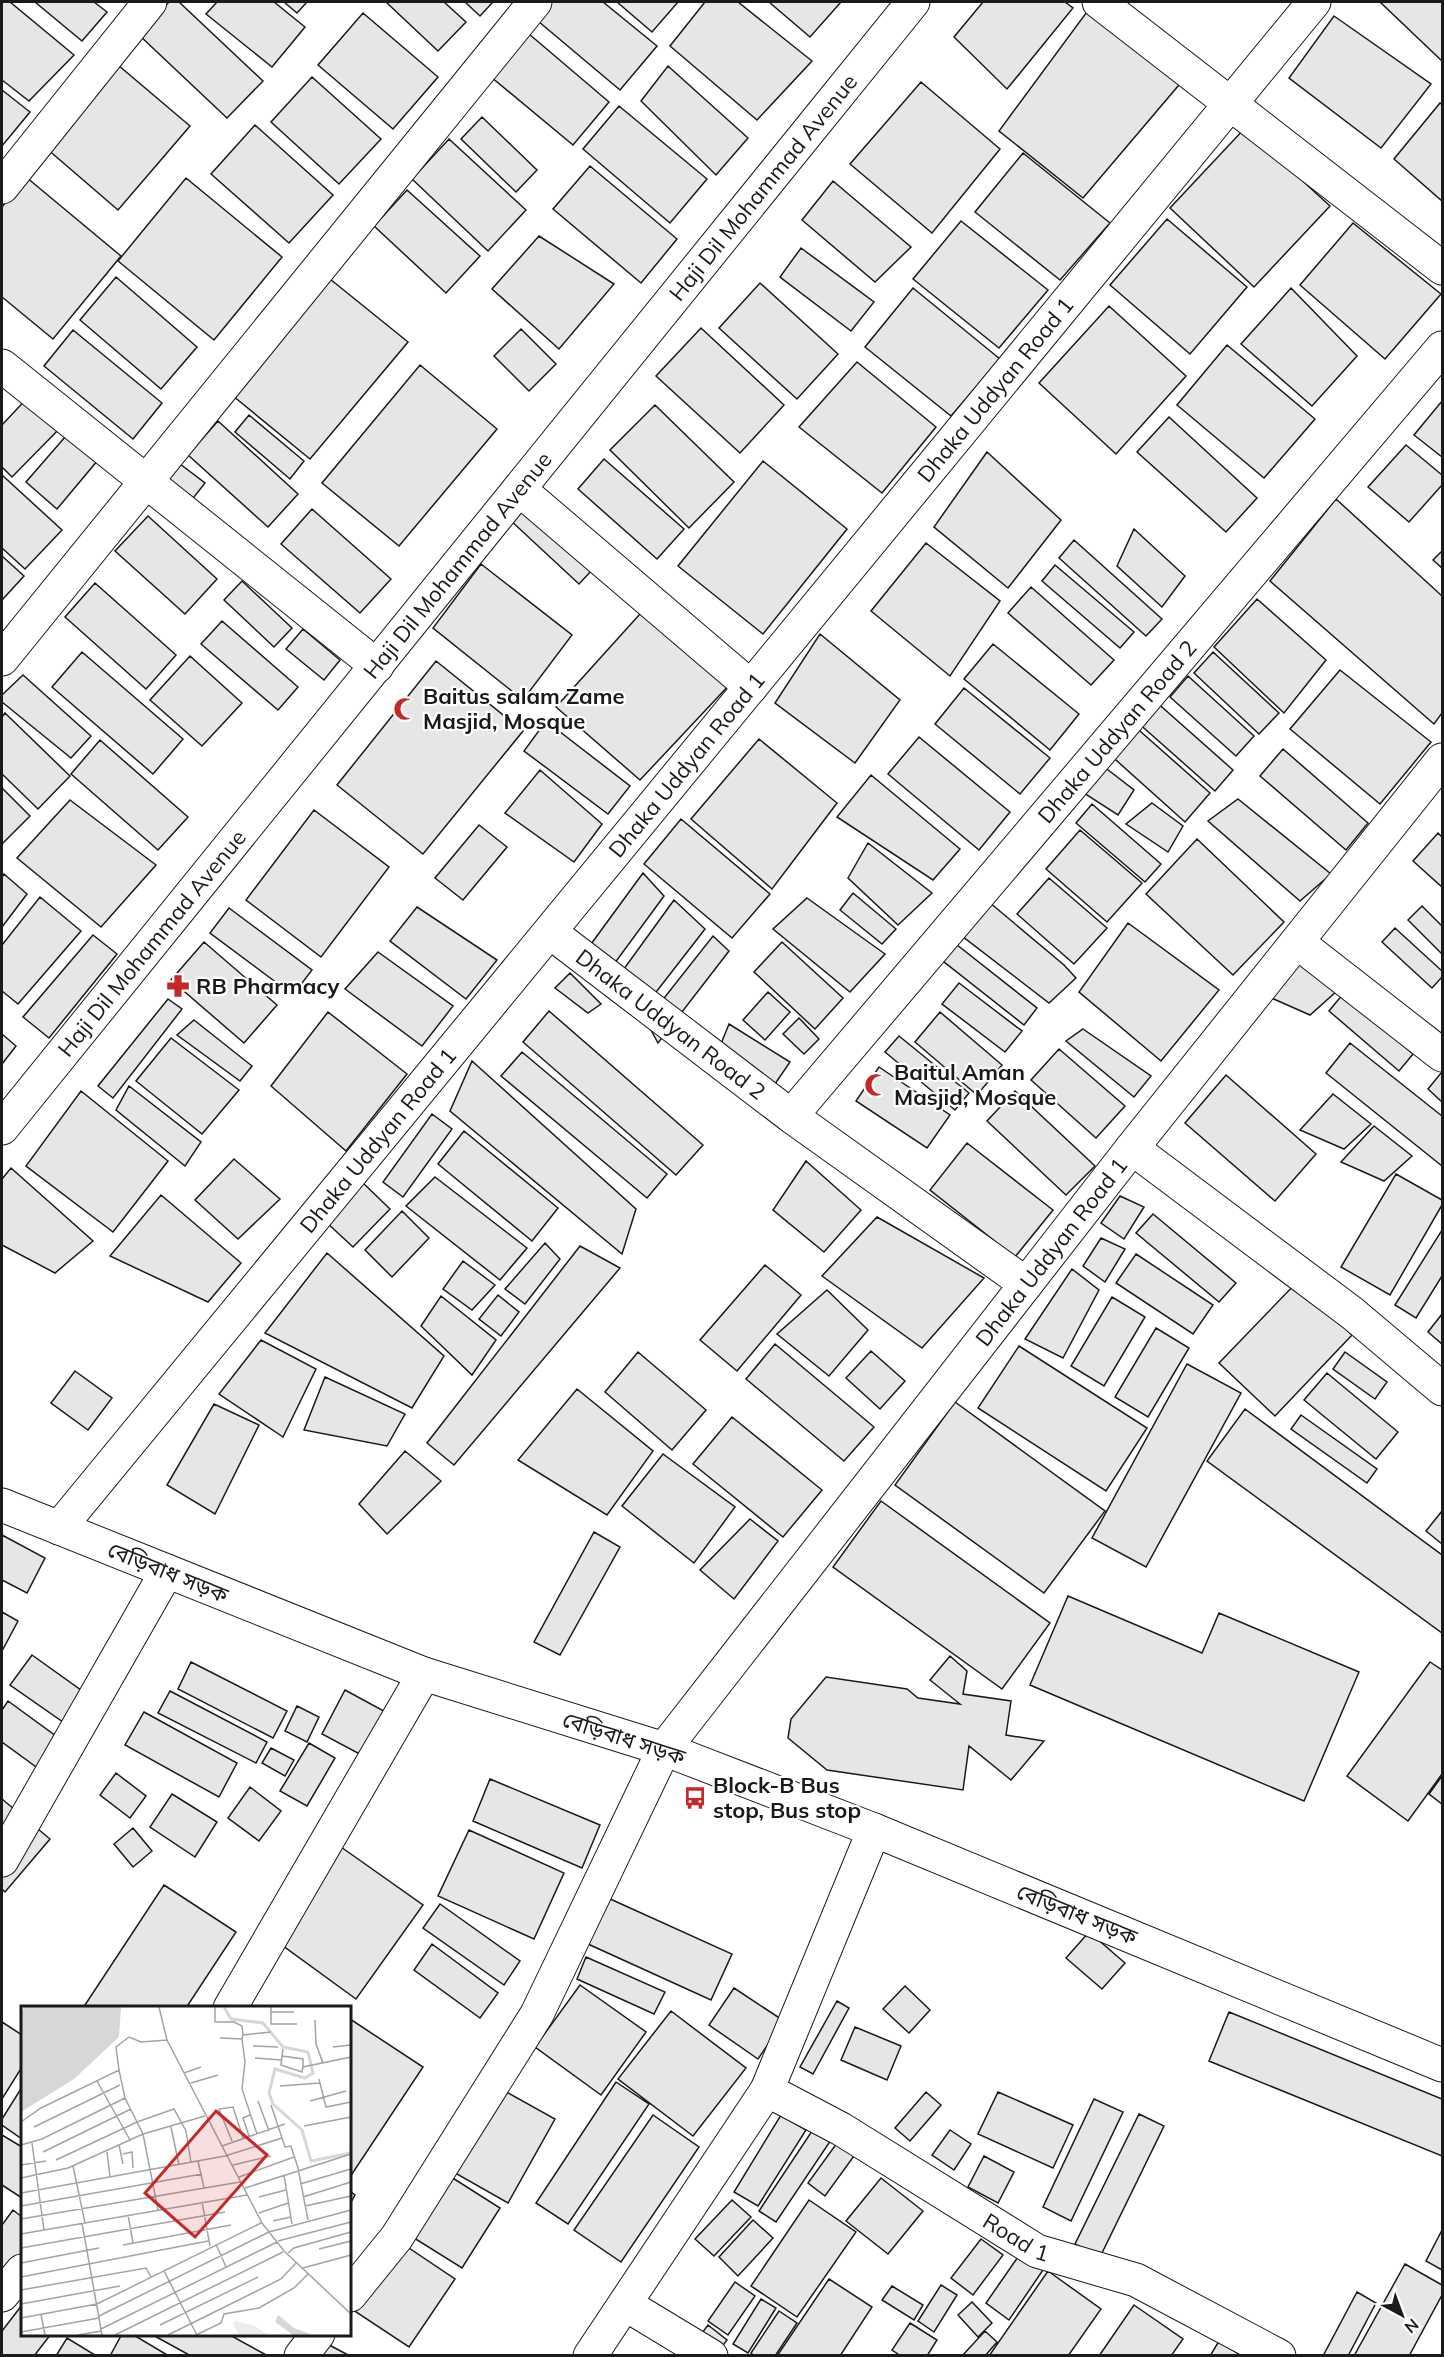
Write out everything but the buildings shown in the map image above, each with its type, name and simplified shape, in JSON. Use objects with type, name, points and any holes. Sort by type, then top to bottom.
[{"type":"main road","points":[[2,187],[150,2]]},
{"type":"main road","points":[[2,659],[534,2]]},
{"type":"main road","name":"Haji Dil Mohammad Avenue","points":[[2,1128],[913,2]]},
{"type":"main road","points":[[1099,2],[1443,268]]},
{"type":"main road","name":"Dhaka Uddyan Road 1","points":[[59,1528],[1314,2]]},
{"type":"main road","name":"Dhaka Uddyan Road 2","points":[[791,1116],[1443,348]]},
{"type":"main road","points":[[2,366],[377,666]]},
{"type":"main road","points":[[519,489],[751,687]]},
{"type":"main road","name":"Dhaka Uddyan Road 1","points":[[351,2294],[397,2237],[537,2014],[664,1749],[1132,1148],[1443,760]]},
{"type":"main road","name":"Dhaka Uddyan Road 2","points":[[550,932],[791,1116],[1026,1284]]},
{"type":"main road","points":[[1297,942],[1443,1055]]},
{"type":"main road","points":[[1132,1148],[1352,1313],[1443,1389]]},
{"type":"main road","name":"বেড়িবাধ সড়ক","points":[[2,1505],[424,1674],[664,1749],[874,1830],[1443,2065]]},
{"type":"main road","points":[[2,1860],[167,1572]]},
{"type":"main road","points":[[231,2006],[424,1674]]},
{"type":"main road","points":[[590,2355],[767,2090],[874,1830]]},
{"type":"main road","name":"Road 1","points":[[767,2090],[842,2129],[1037,2251],[1136,2280],[1279,2355]]},
{"type":"main road","points":[[2,2295],[21,2272]]},
{"type":"main road","points":[[625,2304],[711,2355]]},
{"type":"main road","points":[[301,2355],[316,2336]]},
{"type":"place","name":"Baitus salam Zame Masjid, Mosque","points":[[405,709]]},
{"type":"place","name":"RB Pharmacy","points":[[178,986]]},
{"type":"place","name":"Baitul Aman Masjid, Mosque","points":[[876,1085]]},
{"type":"place","name":"Block-B Bus stop, Bus stop","points":[[695,1798]]}]
